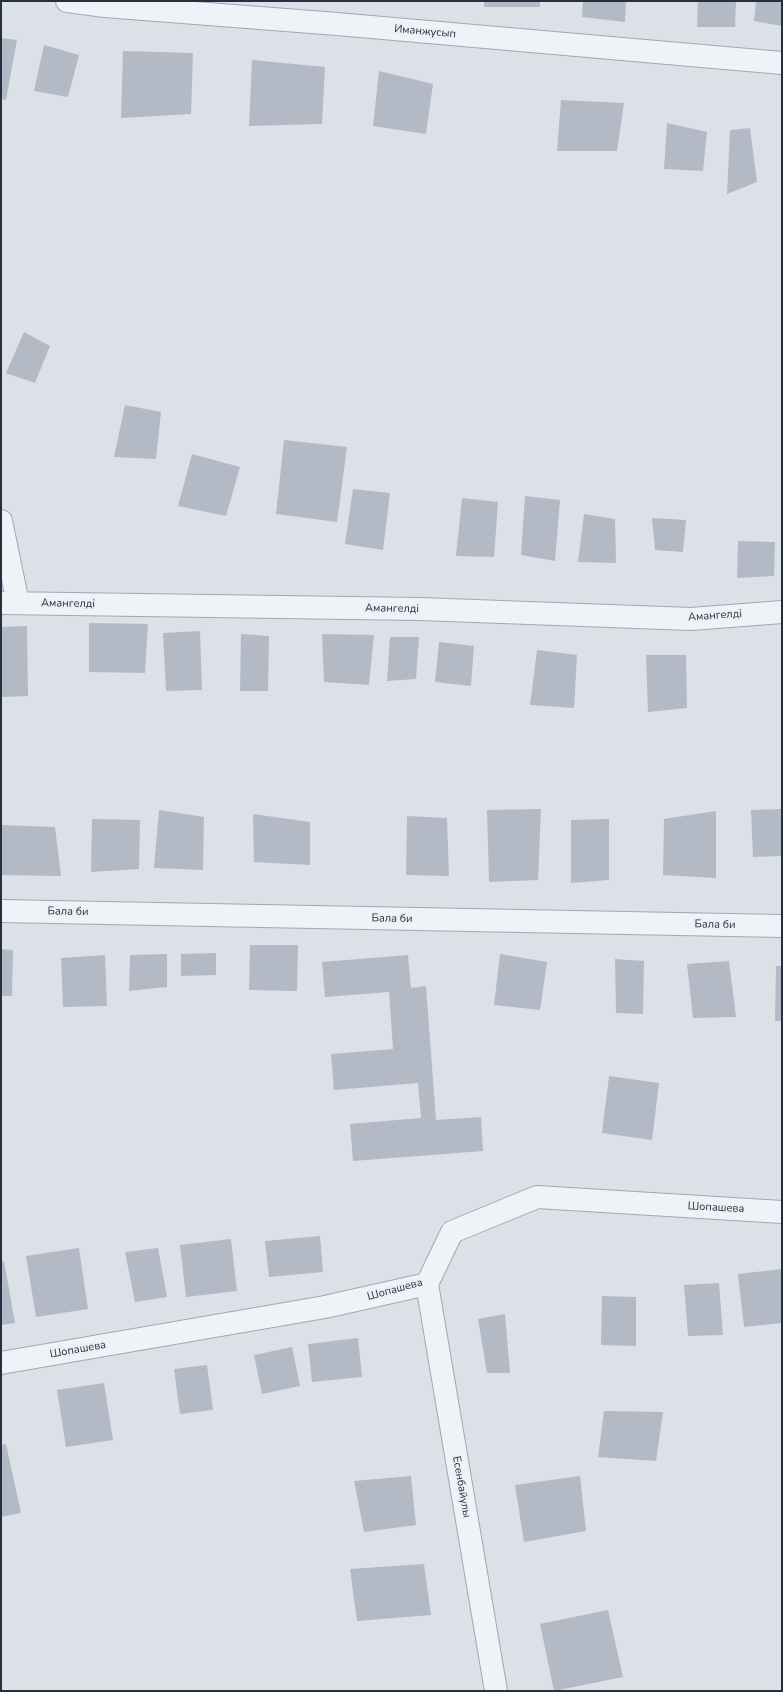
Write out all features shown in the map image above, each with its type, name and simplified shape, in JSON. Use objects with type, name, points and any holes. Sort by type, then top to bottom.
[{"type":"street","name":"Иманжусып","points":[[67,1],[105,6],[337,24],[782,63]]},
{"type":"street","points":[[1,521],[4,532],[10,603]]},
{"type":"street","name":"Амангелді","points":[[10,603],[420,609],[691,619],[782,612]]},
{"type":"street","name":"Бала би","points":[[1,911],[782,926]]},
{"type":"street","name":"Шопашева","points":[[1,1363],[325,1307],[427,1284],[452,1232],[537,1197],[782,1212]]},
{"type":"street","name":"Есенбайулы","points":[[427,1284],[496,1691]]},
{"type":"building","points":[[484,1],[540,1],[540,7],[484,7]]},
{"type":"building","points":[[583,1],[626,1],[625,22],[582,17]]},
{"type":"building","points":[[698,1],[736,1],[735,27],[697,27]]},
{"type":"building","points":[[756,1],[782,1],[782,26],[754,21]]},
{"type":"building","points":[[1,38],[17,40],[6,100],[1,99]]},
{"type":"building","points":[[44,45],[79,55],[68,97],[34,91]]},
{"type":"building","points":[[123,51],[193,53],[191,114],[121,118]]},
{"type":"building","points":[[252,60],[325,67],[322,124],[249,126]]},
{"type":"building","points":[[379,71],[433,84],[426,134],[373,126]]},
{"type":"building","points":[[561,100],[624,103],[617,151],[557,151]]},
{"type":"building","points":[[667,123],[707,132],[703,171],[664,169]]},
{"type":"building","points":[[750,128],[757,182],[727,194],[730,130]]},
{"type":"building","points":[[24,332],[50,346],[35,383],[6,373]]},
{"type":"building","points":[[125,405],[161,412],[156,459],[114,457]]},
{"type":"building","points":[[284,440],[347,447],[337,522],[276,514]]},
{"type":"building","points":[[192,454],[240,467],[226,516],[178,506]]},
{"type":"building","points":[[353,489],[390,493],[383,550],[345,544]]},
{"type":"building","points":[[525,496],[560,500],[555,561],[521,555]]},
{"type":"building","points":[[462,498],[498,502],[494,557],[456,556]]},
{"type":"building","points":[[584,514],[615,519],[616,563],[578,562]]},
{"type":"building","points":[[652,518],[686,520],[683,552],[655,550]]},
{"type":"building","points":[[738,541],[775,542],[774,576],[737,578]]},
{"type":"building","points":[[89,623],[148,624],[145,673],[89,672]]},
{"type":"building","points":[[27,626],[28,696],[1,697],[1,627]]},
{"type":"building","points":[[200,631],[202,690],[166,691],[163,633]]},
{"type":"building","points":[[241,634],[269,636],[268,691],[240,691]]},
{"type":"building","points":[[322,634],[374,635],[369,685],[324,682]]},
{"type":"building","points":[[390,637],[419,637],[416,679],[387,681]]},
{"type":"building","points":[[439,642],[474,646],[471,686],[435,682]]},
{"type":"building","points":[[537,650],[577,655],[574,708],[530,705]]},
{"type":"building","points":[[646,655],[686,655],[687,708],[648,712]]},
{"type":"building","points":[[541,809],[538,880],[489,882],[487,810]]},
{"type":"building","points":[[782,809],[782,856],[753,857],[751,810]]},
{"type":"building","points":[[159,810],[204,817],[203,870],[154,868]]},
{"type":"building","points":[[716,811],[716,878],[663,875],[664,819]]},
{"type":"building","points":[[253,814],[310,822],[310,865],[254,862]]},
{"type":"building","points":[[407,816],[447,818],[449,876],[406,875]]},
{"type":"building","points":[[92,819],[140,820],[139,869],[91,872]]},
{"type":"building","points":[[609,819],[609,880],[571,883],[571,820]]},
{"type":"building","points":[[1,825],[55,827],[61,876],[1,875]]},
{"type":"building","points":[[250,945],[298,945],[297,991],[249,990]]},
{"type":"building","points":[[1,949],[13,950],[12,996],[1,996]]},
{"type":"building","points":[[216,953],[216,975],[181,976],[181,954]]},
{"type":"building","points":[[167,954],[167,987],[129,991],[130,955]]},
{"type":"building","points":[[500,954],[547,962],[540,1010],[494,1005]]},
{"type":"building","points":[[105,955],[107,1006],[63,1007],[61,958]]},
{"type":"building","points":[[408,955],[411,988],[426,986],[436,1120],[481,1117],[483,1151],[353,1161],[350,1124],[421,1118],[418,1083],[334,1090],[331,1054],[393,1049],[389,992],[325,997],[322,962]]},
{"type":"building","points":[[615,959],[644,961],[643,1014],[616,1013]]},
{"type":"building","points":[[729,961],[736,1017],[693,1018],[687,964]]},
{"type":"building","points":[[776,966],[782,966],[782,1021],[775,1021]]},
{"type":"building","points":[[609,1076],[659,1083],[652,1140],[602,1133]]},
{"type":"building","points":[[320,1236],[323,1272],[269,1277],[265,1241]]},
{"type":"building","points":[[231,1239],[237,1291],[186,1297],[180,1245]]},
{"type":"building","points":[[79,1248],[88,1309],[36,1317],[26,1256]]},
{"type":"building","points":[[158,1248],[167,1297],[135,1302],[125,1252]]},
{"type":"building","points":[[4,1261],[15,1323],[1,1325],[1,1262]]},
{"type":"building","points":[[782,1269],[782,1323],[744,1327],[738,1274]]},
{"type":"building","points":[[719,1283],[723,1335],[688,1336],[684,1285]]},
{"type":"building","points":[[602,1296],[636,1297],[636,1346],[601,1345]]},
{"type":"building","points":[[505,1314],[510,1373],[487,1373],[478,1319]]},
{"type":"building","points":[[358,1338],[362,1377],[312,1382],[308,1344]]},
{"type":"building","points":[[292,1347],[300,1386],[262,1394],[254,1355]]},
{"type":"building","points":[[207,1365],[213,1410],[180,1414],[174,1369]]},
{"type":"building","points":[[104,1383],[113,1440],[66,1447],[57,1390]]},
{"type":"building","points":[[604,1411],[663,1412],[656,1461],[598,1457]]},
{"type":"building","points":[[6,1444],[21,1513],[1,1517],[1,1445]]},
{"type":"building","points":[[411,1476],[416,1525],[364,1532],[354,1481]]},
{"type":"building","points":[[580,1476],[586,1531],[524,1542],[515,1485]]},
{"type":"building","points":[[424,1564],[431,1615],[357,1621],[350,1569]]},
{"type":"building","points":[[608,1610],[623,1677],[554,1691],[540,1624]]}]
